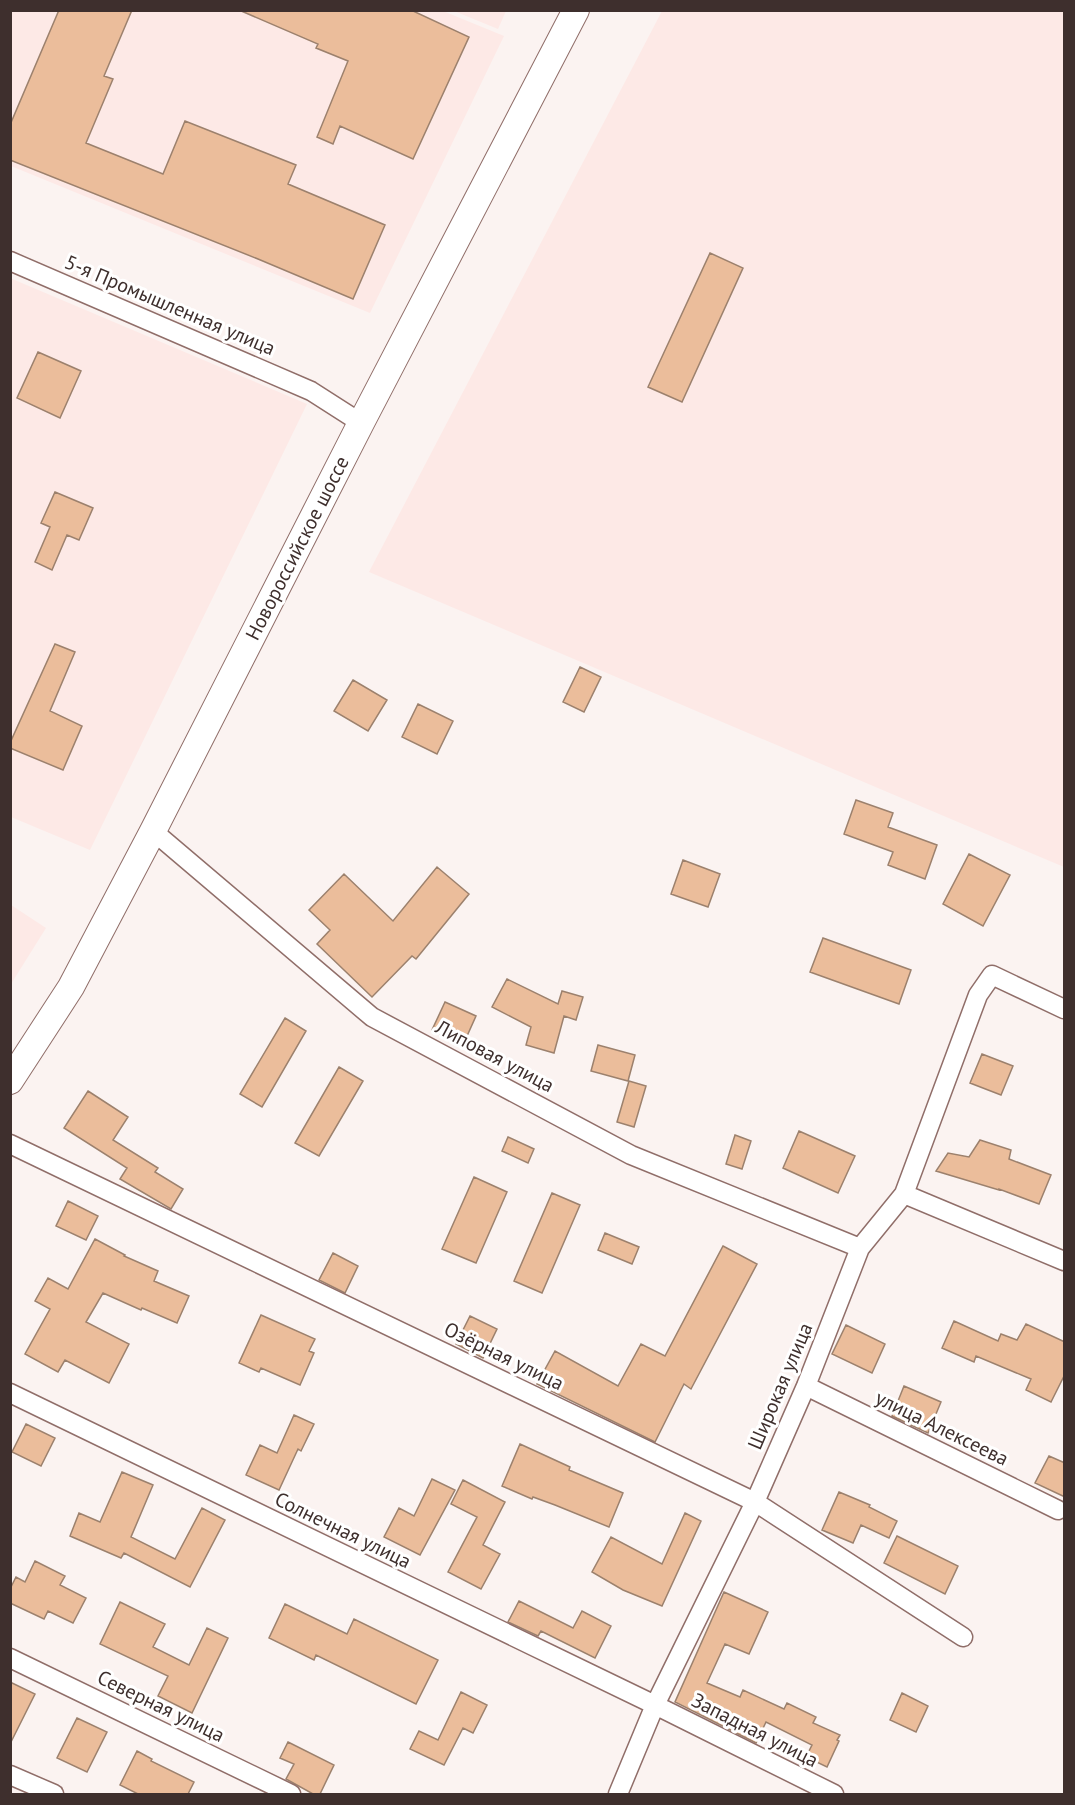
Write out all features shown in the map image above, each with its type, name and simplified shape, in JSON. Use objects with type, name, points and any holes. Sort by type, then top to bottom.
[{"type":"main road","name":"Новороссийское шоссе","points":[[10,1081],[71,987],[576,10]]},
{"type":"street","name":"5-я Промышленная улица","points":[[10,261],[311,391],[361,423]]},
{"type":"street","name":"Липовая улица","points":[[153,831],[372,1017],[631,1155],[860,1248]]},
{"type":"street","name":"Широкая улица","points":[[618,1794],[656,1705],[755,1502],[806,1386],[860,1248],[904,1194],[978,995],[992,975],[1065,1009]]},
{"type":"street","name":"Озёрная улица","points":[[10,1144],[755,1502],[963,1637]]},
{"type":"street","points":[[904,1194],[1065,1261]]},
{"type":"street","name":"улица Алексеева","points":[[806,1386],[1058,1510]]},
{"type":"street","name":"Солнечная улица","points":[[10,1393],[656,1705]]},
{"type":"street","name":"Северная улица","points":[[10,1658],[291,1794]]},
{"type":"street","name":"Западная улица","points":[[656,1705],[834,1794]]},
{"type":"street","points":[[10,1775],[54,1794]]},
{"type":"shaded area","points":[[10,11],[443,11],[504,36],[370,313],[11,166]]},
{"type":"shaded area","points":[[454,11],[506,11],[498,29]]},
{"type":"shaded area","points":[[662,11],[1064,11],[1064,867],[369,572]]},
{"type":"shaded area","points":[[10,278],[307,404],[90,850],[11,817]]},
{"type":"shaded area","points":[[11,905],[46,928],[11,984]]},
{"type":"building","points":[[59,10],[132,10],[104,76],[113,79],[86,143],[163,174],[185,121],[296,165],[288,184],[385,225],[353,299],[10,160],[10,125]]},
{"type":"building","points":[[239,10],[411,10],[469,37],[413,159],[340,126],[333,144],[317,137],[348,61],[316,48],[318,44]]},
{"type":"building","points":[[710,253],[743,268],[682,402],[648,387]]},
{"type":"building","points":[[38,352],[81,371],[60,418],[17,398]]},
{"type":"building","points":[[55,492],[93,508],[79,540],[67,535],[52,570],[35,562],[50,527],[41,523]]},
{"type":"building","points":[[55,644],[75,652],[50,711],[82,726],[63,770],[10,748],[10,743]]},
{"type":"building","points":[[580,667],[601,677],[584,712],[563,702]]},
{"type":"building","points":[[353,680],[387,700],[368,731],[334,711]]},
{"type":"building","points":[[418,704],[453,721],[437,754],[402,737]]},
{"type":"building","points":[[856,800],[893,813],[888,827],[937,845],[925,879],[888,865],[893,852],[844,834]]},
{"type":"building","points":[[969,854],[1010,875],[983,926],[943,904]]},
{"type":"building","points":[[683,860],[720,874],[708,907],[671,894]]},
{"type":"building","points":[[437,867],[469,894],[416,959],[412,956],[372,997],[317,944],[330,930],[309,910],[344,874],[393,921]]},
{"type":"building","points":[[823,938],[911,970],[899,1004],[810,972]]},
{"type":"building","points":[[507,979],[558,1004],[562,991],[583,997],[576,1020],[564,1016],[554,1053],[526,1045],[531,1027],[492,1007]]},
{"type":"building","points":[[445,1002],[476,1016],[463,1045],[432,1030]]},
{"type":"building","points":[[285,1018],[306,1031],[262,1107],[240,1094]]},
{"type":"building","points":[[598,1045],[635,1055],[628,1081],[591,1071]]},
{"type":"building","points":[[982,1054],[1013,1066],[1001,1095],[970,1083]]},
{"type":"building","points":[[339,1067],[363,1081],[319,1156],[295,1143]]},
{"type":"building","points":[[629,1081],[646,1086],[634,1127],[617,1122]]},
{"type":"building","points":[[88,1091],[128,1117],[113,1140],[158,1168],[155,1172],[183,1189],[171,1209],[120,1179],[127,1168],[64,1128]]},
{"type":"building","points":[[799,1131],[855,1156],[838,1193],[783,1168]]},
{"type":"building","points":[[735,1135],[751,1141],[742,1169],[726,1164]]},
{"type":"building","points":[[508,1137],[534,1149],[528,1163],[502,1151]]},
{"type":"building","points":[[980,1140],[1011,1150],[1009,1159],[1051,1175],[1039,1204],[999,1189],[936,1171],[948,1153],[969,1157]]},
{"type":"building","points":[[474,1177],[507,1192],[476,1263],[442,1249]]},
{"type":"building","points":[[552,1193],[580,1205],[542,1293],[514,1281]]},
{"type":"building","points":[[68,1201],[98,1216],[86,1240],[56,1226]]},
{"type":"building","points":[[605,1233],[639,1247],[632,1264],[598,1250]]},
{"type":"building","points":[[95,1239],[124,1256],[158,1271],[154,1281],[189,1296],[177,1323],[103,1293],[86,1322],[129,1344],[109,1383],[65,1360],[58,1372],[25,1354],[50,1309],[35,1301],[48,1278],[68,1289]]},
{"type":"building","points":[[723,1246],[757,1264],[691,1389],[684,1384],[655,1442],[537,1384],[555,1351],[618,1386],[641,1344],[665,1356]]},
{"type":"building","points":[[333,1253],[358,1266],[345,1293],[319,1280]]},
{"type":"building","points":[[261,1315],[315,1339],[309,1351],[314,1353],[300,1385],[261,1368],[259,1372],[239,1363]]},
{"type":"building","points":[[470,1316],[497,1329],[483,1358],[456,1344]]},
{"type":"building","points":[[954,1321],[998,1341],[1001,1334],[1017,1340],[1026,1324],[1065,1342],[1065,1374],[1051,1402],[1026,1390],[1031,1379],[976,1356],[974,1362],[942,1348]]},
{"type":"building","points":[[846,1325],[885,1344],[872,1373],[832,1354]]},
{"type":"building","points":[[904,1386],[941,1402],[928,1433],[892,1416]]},
{"type":"building","points":[[294,1415],[314,1424],[301,1451],[298,1449],[279,1490],[246,1475],[260,1445],[277,1453]]},
{"type":"building","points":[[26,1424],[55,1438],[41,1466],[12,1452]]},
{"type":"building","points":[[520,1444],[570,1467],[569,1470],[623,1493],[609,1527],[502,1486]]},
{"type":"building","points":[[1049,1456],[1065,1463],[1065,1497],[1035,1483]]},
{"type":"building","points":[[122,1472],[153,1485],[131,1537],[175,1559],[202,1508],[225,1520],[190,1587],[124,1553],[121,1558],[70,1536],[79,1513],[100,1522]]},
{"type":"building","points":[[432,1479],[455,1490],[420,1555],[384,1537],[399,1508],[414,1516]]},
{"type":"building","points":[[463,1480],[505,1502],[483,1545],[500,1554],[481,1589],[448,1572],[477,1517],[451,1504]]},
{"type":"building","points":[[839,1492],[870,1505],[869,1507],[897,1521],[889,1538],[861,1525],[853,1543],[822,1530]]},
{"type":"building","points":[[685,1513],[701,1521],[662,1606],[623,1590],[592,1572],[611,1537],[662,1564]]},
{"type":"building","points":[[897,1536],[958,1566],[945,1594],[884,1563]]},
{"type":"building","points":[[35,1561],[65,1576],[60,1585],[86,1598],[73,1623],[48,1611],[44,1619],[10,1603],[10,1589],[16,1577],[25,1582]]},
{"type":"building","points":[[724,1592],[768,1612],[749,1654],[725,1644],[707,1683],[740,1697],[743,1690],[784,1709],[787,1703],[816,1717],[813,1723],[840,1735],[827,1767],[806,1757],[812,1745],[766,1722],[756,1743],[675,1702]]},
{"type":"building","points":[[519,1601],[573,1628],[582,1611],[611,1626],[595,1658],[541,1631],[538,1636],[508,1622]]},
{"type":"building","points":[[120,1602],[165,1624],[153,1647],[189,1665],[207,1628],[228,1638],[192,1713],[158,1696],[168,1676],[100,1644]]},
{"type":"building","points":[[285,1604],[347,1634],[354,1619],[438,1660],[416,1704],[316,1655],[314,1660],[269,1638]]},
{"type":"building","points":[[10,1682],[35,1694],[10,1744]]},
{"type":"building","points":[[461,1692],[487,1705],[473,1733],[463,1728],[444,1765],[410,1749],[419,1731],[438,1740]]},
{"type":"building","points":[[902,1693],[928,1706],[916,1732],[890,1720]]},
{"type":"building","points":[[77,1718],[107,1732],[87,1772],[57,1758]]},
{"type":"building","points":[[288,1742],[334,1765],[320,1794],[313,1794],[286,1779],[294,1764],[280,1758]]},
{"type":"building","points":[[137,1751],[152,1759],[151,1761],[194,1782],[188,1794],[138,1794],[120,1785]]}]
